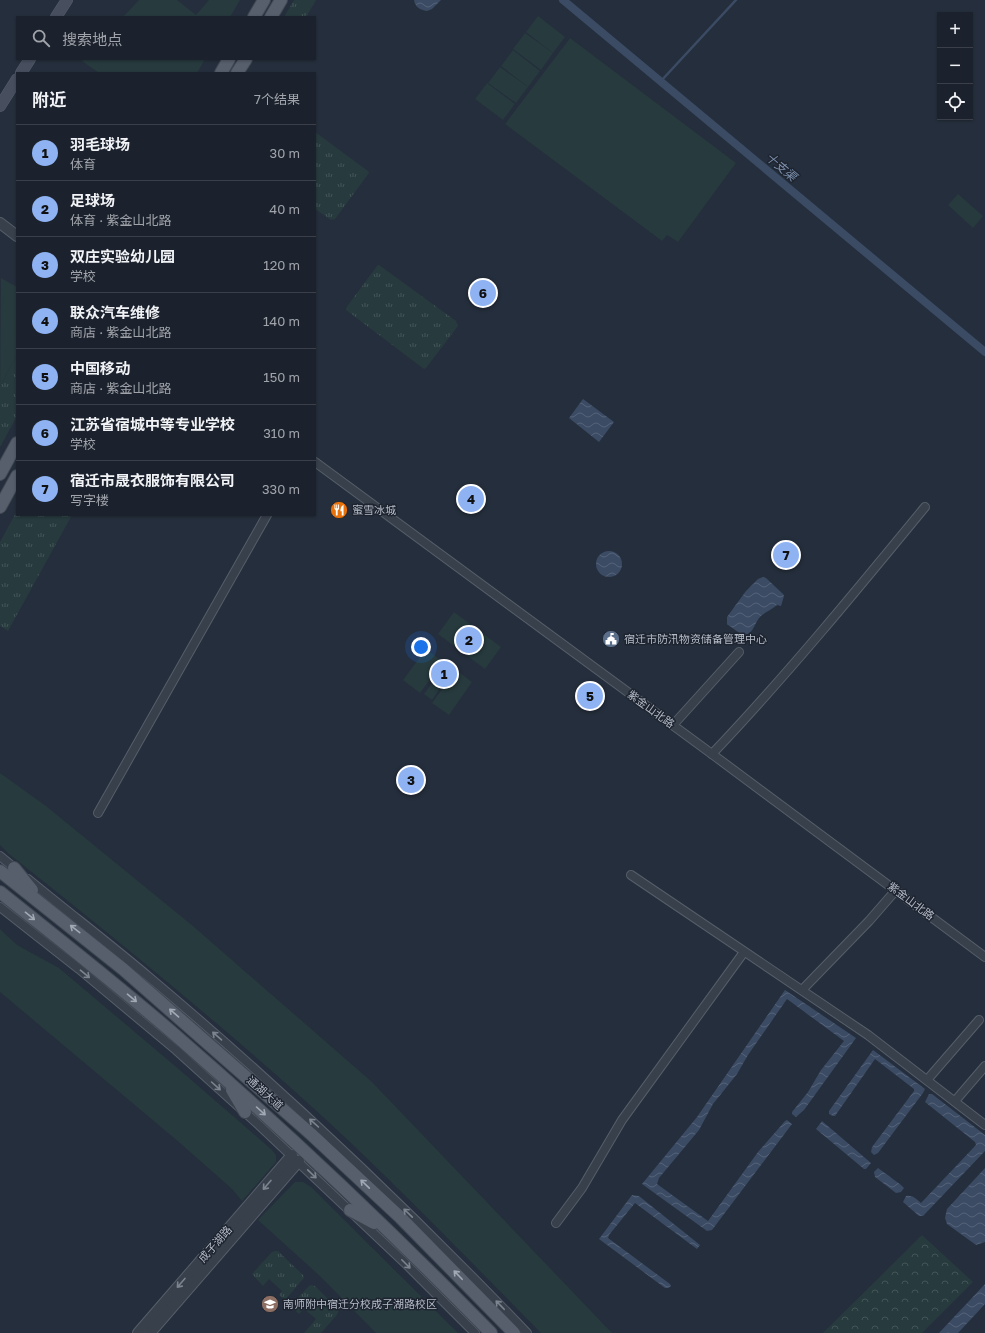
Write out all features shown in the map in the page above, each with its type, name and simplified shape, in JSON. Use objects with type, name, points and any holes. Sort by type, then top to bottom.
[{"type":"main road","points":[[57,16],[67,0]]},
{"type":"main road","points":[[255,16],[264,0]]},
{"type":"main road","points":[[271,16],[281,0]]},
{"type":"main road","points":[[22,72],[29,60]]},
{"type":"main road","points":[[222,72],[228,60]]},
{"type":"main road","points":[[238,72],[245,60]]},
{"type":"main road","points":[[0,106],[16,81]]},
{"type":"main road","points":[[0,474],[16,445]]},
{"type":"main road","points":[[0,507],[16,478]]},
{"type":"main road","points":[[14,868],[46,907]]},
{"type":"main road","name":"通湖大道","points":[[0,871],[123,968],[311,1134],[401,1218],[514,1333]]},
{"type":"main road","name":"通湖大道","points":[[0,892],[125,992],[225,1079],[296,1143],[491,1333]]},
{"type":"main road","points":[[225,1079],[245,1112]]},
{"type":"main road","points":[[350,1210],[388,1231]]},
{"type":"street","points":[[0,223],[16,235]]},
{"type":"street","name":"紫金山北路","points":[[316,463],[985,957]]},
{"type":"street","points":[[712,754],[772,689],[925,508]]},
{"type":"street","points":[[98,813],[266,516]]},
{"type":"street","points":[[672,725],[739,652]]},
{"type":"street","points":[[0,856],[149,977],[304,1114],[348,1154],[457,1260],[527,1333]]},
{"type":"street","points":[[631,875],[868,1035],[985,1125]]},
{"type":"street","points":[[802,990],[869,921],[896,890]]},
{"type":"street","points":[[0,907],[79,969],[176,1050],[296,1158],[475,1333]]},
{"type":"street","points":[[556,1223],[582,1188],[622,1120],[744,952]]},
{"type":"street","points":[[927,1080],[979,1020]]},
{"type":"street","points":[[955,1101],[985,1066]]},
{"type":"street","name":"成子湖路","points":[[138,1333],[296,1158]]},
{"type":"street","name":"成子湖路","points":[[150,1333],[296,1158]]},
{"type":"green space","points":[[139,0],[177,0],[196,15],[209,0],[240,0],[231,16],[124,16]]},
{"type":"green space","points":[[294,0],[316,0],[307,16],[285,16]]},
{"type":"green space","points":[[538,16],[565,37],[553,53],[526,32]]},
{"type":"green space","points":[[525,33],[553,53],[541,70],[513,49]]},
{"type":"green space","points":[[570,38],[736,163],[678,242],[667,235],[662,241],[505,124]]},
{"type":"green space","points":[[513,50],[540,71],[528,87],[501,66]]},
{"type":"green space","points":[[204,60],[198,72],[98,72],[82,61]]},
{"type":"green space","points":[[500,67],[528,87],[516,103],[488,83]]},
{"type":"green space","points":[[487,83],[515,104],[503,120],[475,99]]},
{"type":"green space","points":[[316,133],[369,173],[335,219],[331,220],[316,210]]},
{"type":"green space","points":[[958,194],[983,216],[973,228],[948,205]]},
{"type":"green space","points":[[379,265],[456,321],[458,326],[424,369],[346,310]]},
{"type":"green space","points":[[1,278],[16,286],[16,357],[0,386]]},
{"type":"green space","points":[[16,357],[16,418],[0,447],[0,386]]},
{"type":"green space","points":[[16,513],[16,516],[71,516],[8,631],[0,626],[0,542]]},
{"type":"green space","points":[[454,612],[501,647],[485,669],[438,634]]},
{"type":"green space","points":[[426,649],[443,662],[420,693],[403,680]]},
{"type":"green space","points":[[446,664],[453,669],[432,700],[424,694]]},
{"type":"green space","points":[[456,670],[472,682],[449,715],[432,703]]},
{"type":"green space","points":[[0,773],[46,806],[193,926],[372,1082],[612,1333],[541,1333],[398,1189],[309,1104],[182,995],[9,854],[0,845]]},
{"type":"green space","points":[[0,929],[17,945],[59,968],[272,1150],[276,1155],[276,1162],[242,1201],[232,1189],[180,1143],[0,992]]},
{"type":"green space","points":[[295,1182],[303,1182],[311,1187],[458,1333],[376,1333],[321,1277],[258,1220]]},
{"type":"green space","points":[[922,1235],[973,1282],[922,1333],[823,1333]]},
{"type":"green space","points":[[278,1251],[303,1275],[304,1278],[285,1300],[279,1295],[282,1291],[269,1279],[263,1286],[252,1274],[272,1252]]},
{"type":"green space","points":[[311,1285],[315,1286],[339,1310],[337,1315],[321,1333],[304,1333],[316,1319],[304,1309],[299,1314],[290,1306]]},
{"type":"water","points":[[414,0],[441,0],[432,9],[427,11],[418,8],[415,5]]},
{"type":"water","points":[[583,399],[614,422],[599,442],[569,418]]},
{"type":"water","points":[[609,551],[618,555],[622,564],[618,573],[609,577],[600,573],[596,564],[600,555]]},
{"type":"water","points":[[763,577],[783,594],[784,596],[781,606],[777,605],[763,615],[749,633],[742,635],[727,624],[727,617],[746,591],[758,579]]},
{"type":"water","points":[[785,990],[856,1038],[804,1110],[796,1117],[792,1114],[792,1112],[808,1092],[821,1070],[844,1041],[787,999],[748,1055],[737,1074],[713,1104],[699,1130],[659,1178],[657,1184],[708,1221],[758,1152],[785,1121],[787,1120],[792,1124],[712,1230],[707,1231],[642,1184],[697,1117]]},
{"type":"water","points":[[873,1050],[925,1089],[878,1153],[874,1155],[871,1152],[872,1147],[914,1089],[875,1059],[835,1116],[829,1114],[829,1111]]},
{"type":"water","points":[[929,1094],[932,1094],[985,1135],[985,1151],[923,1216],[919,1216],[903,1202],[906,1196],[913,1197],[921,1203],[976,1145],[975,1142],[925,1102]]},
{"type":"water","points":[[822,1121],[871,1163],[866,1169],[864,1169],[816,1129]]},
{"type":"water","points":[[878,1168],[904,1188],[901,1192],[896,1193],[875,1177],[874,1172]]},
{"type":"water","points":[[985,1168],[985,1242],[976,1245],[947,1224],[945,1218],[947,1209]]},
{"type":"water","points":[[632,1195],[639,1196],[700,1245],[697,1249],[635,1203],[609,1235],[608,1238],[670,1284],[671,1286],[668,1288],[665,1288],[599,1239]]},
{"type":"water","points":[[985,1284],[985,1304],[958,1333],[939,1333]]},
{"type":"waterway","name":"十支渠","points":[[563,0],[985,352]]},
{"type":"waterway","points":[[661,81],[736,0]]},
{"type":"place","name":"江苏省宿城中等专业学校","points":[[483,293]]},
{"type":"place","name":"联众汽车维修","points":[[471,499]]},
{"type":"place","name":"蜜雪冰城","points":[[339,510]]},
{"type":"place","name":"宿迁市晟衣服饰有限公司","points":[[786,555]]},
{"type":"place","name":"宿迁市防汛物资储备管理中心","points":[[611,639]]},
{"type":"place","name":"足球场","points":[[469,640]]},
{"type":"place","name":"羽毛球场","points":[[444,674]]},
{"type":"place","name":"中国移动","points":[[590,696]]},
{"type":"place","name":"双庄实验幼儿园","points":[[411,780]]},
{"type":"place","name":"南师附中宿迁分校成子湖路校区","points":[[270,1304]]}]
